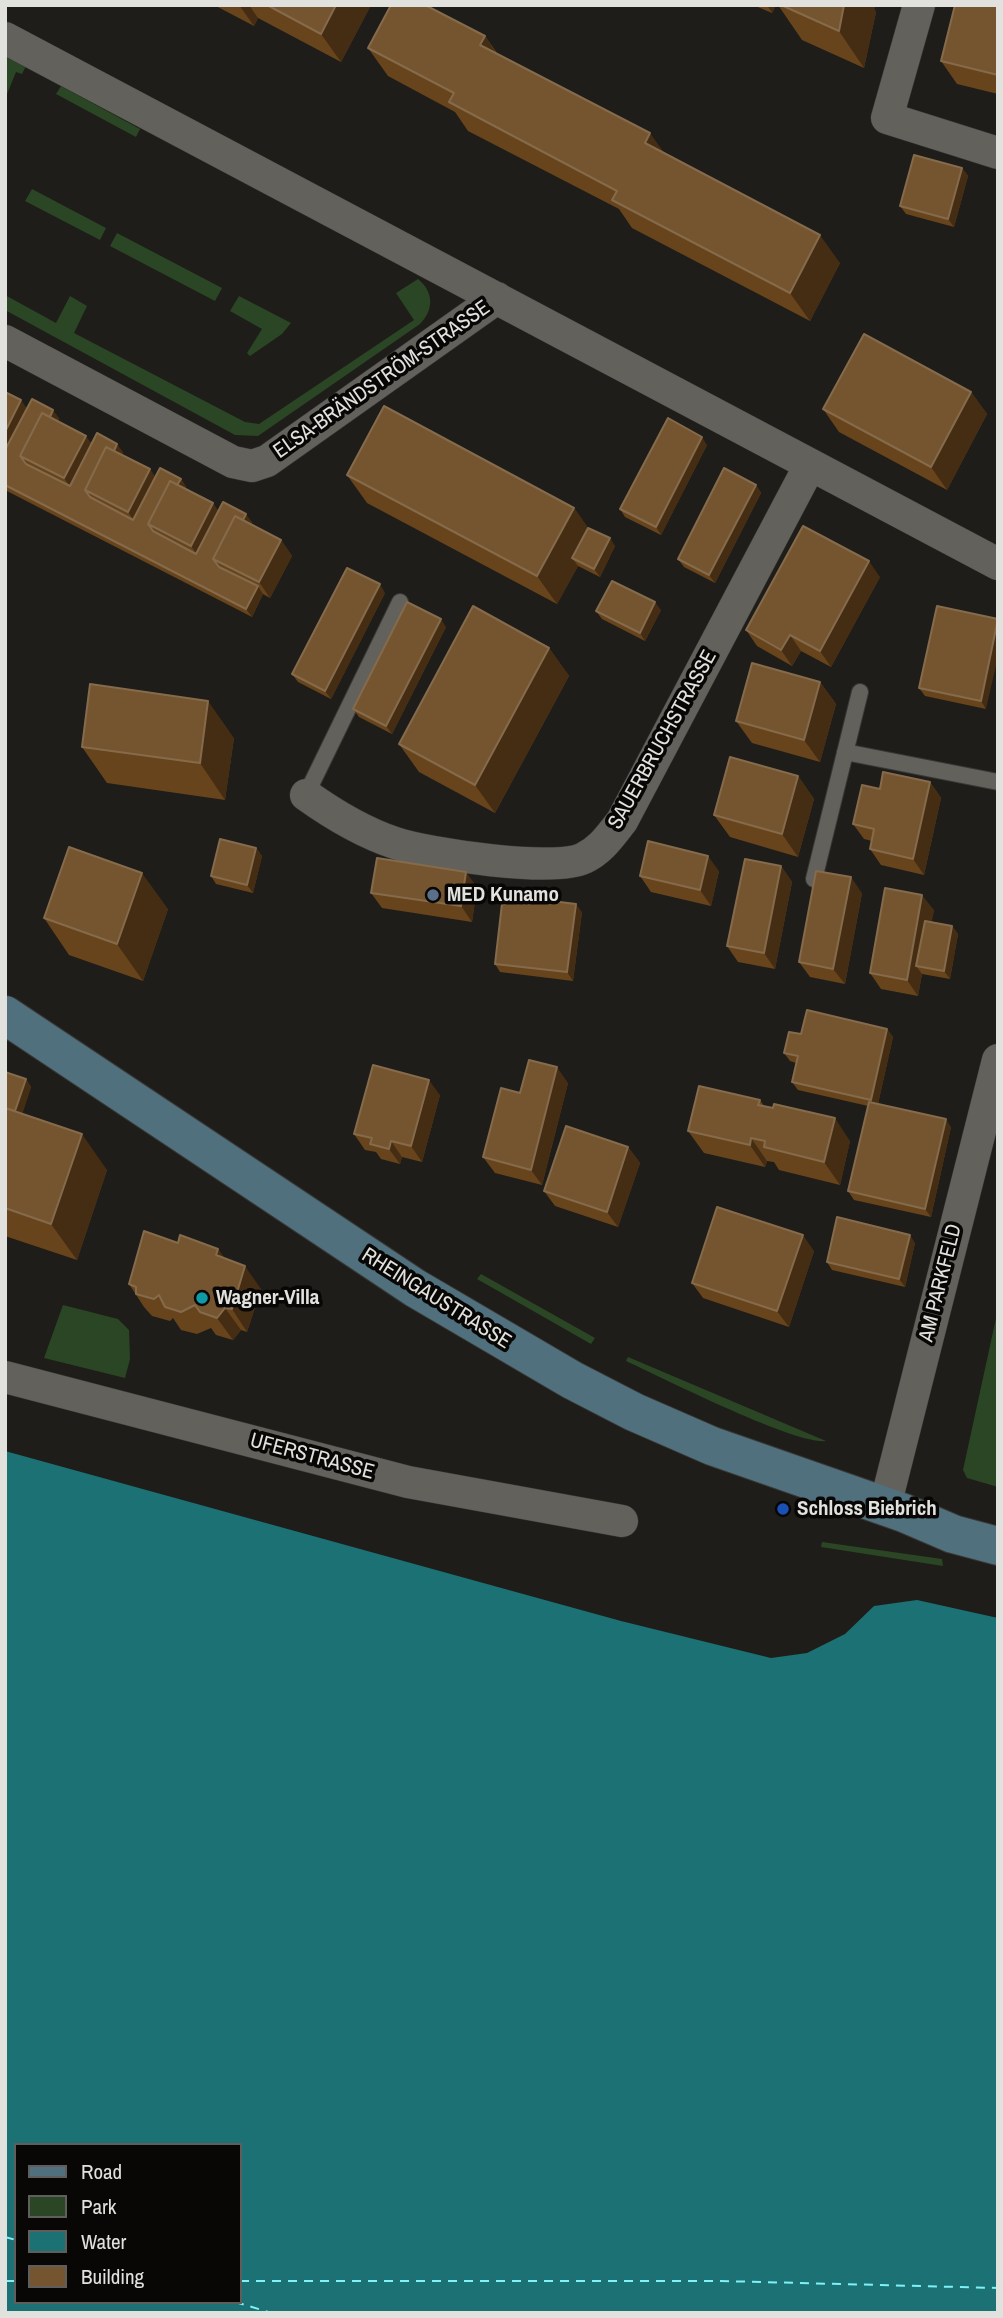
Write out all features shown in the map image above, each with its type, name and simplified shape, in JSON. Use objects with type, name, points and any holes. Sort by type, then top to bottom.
[{"type":"street","points":[[919,5],[887,118],[998,153]]},
{"type":"street","name":"ELSA-BRÄNDSTRÖM-STRASSE","points":[[5,38],[998,564]]},
{"type":"street","name":"ELSA-BRÄNDSTRÖM-STRASSE","points":[[5,341],[233,462],[252,466],[267,461],[497,298]]},
{"type":"street","name":"SAUERBRUCHSTRASSE","points":[[306,796],[359,829],[397,844],[531,866],[562,865],[582,860],[603,845],[622,821],[810,466]]},
{"type":"street","name":"RHEINGAUSTRASSE","points":[[5,1015],[415,1288],[572,1380],[634,1412],[712,1446],[895,1509],[953,1534],[998,1546]]},
{"type":"street","name":"AM PARKFELD","points":[[895,1509],[998,1060]]},
{"type":"street","name":"UFERSTRASSE","points":[[5,1377],[408,1482],[622,1521]]},
{"type":"street","name":"RHEINGAUSTRASSE","points":[[895,1509],[944,1515],[998,1531]]},
{"type":"lane","points":[[306,796],[400,602]]},
{"type":"lane","points":[[814,879],[860,692]]},
{"type":"lane","points":[[845,752],[998,782]]},
{"type":"green space","points":[[5,56],[26,66],[22,74],[16,72],[5,99]]},
{"type":"green space","points":[[61,86],[140,129],[136,137],[56,94]]},
{"type":"green space","points":[[32,189],[106,228],[100,240],[25,201]]},
{"type":"green space","points":[[117,233],[222,288],[215,301],[110,246]]},
{"type":"green space","points":[[418,279],[427,290],[430,301],[428,313],[420,324],[258,436],[235,435],[5,310],[5,295],[56,323],[70,296],[87,306],[74,333],[245,422],[259,424],[414,320],[396,293]]},
{"type":"green space","points":[[239,296],[291,323],[282,334],[250,356],[247,353],[262,329],[230,311]]},
{"type":"green space","points":[[481,1274],[595,1338],[591,1344],[477,1279]]},
{"type":"green space","points":[[63,1305],[118,1319],[129,1330],[130,1359],[125,1378],[44,1358]]},
{"type":"green space","points":[[998,1309],[998,1487],[967,1478],[963,1470]]},
{"type":"green space","points":[[628,1357],[826,1441],[787,1433],[759,1422],[626,1361]]},
{"type":"green space","points":[[822,1542],[942,1559],[943,1566],[821,1547]]},
{"type":"water","points":[[5,1451],[621,1621],[771,1658],[807,1653],[845,1634],[874,1606],[917,1600],[998,1618],[998,2313],[5,2313]]},
{"type":"building","points":[[267,5],[336,5],[321,34]]},
{"type":"building","points":[[391,5],[425,5],[485,36],[480,45],[650,133],[645,143],[820,235],[790,293],[612,200],[617,191],[449,102],[454,93],[368,48]]},
{"type":"building","points":[[781,5],[844,5],[839,31]]},
{"type":"building","points":[[955,5],[998,5],[998,75],[941,61]]},
{"type":"building","points":[[914,155],[962,168],[948,219],[900,206]]},
{"type":"building","points":[[864,334],[971,392],[931,467],[823,409]]},
{"type":"building","points":[[5,392],[21,400],[5,432]]},
{"type":"building","points":[[32,399],[53,410],[50,417],[42,413],[20,456],[26,464],[70,486],[97,433],[117,444],[114,451],[106,447],[85,490],[90,497],[133,520],[160,468],[181,479],[177,485],[170,481],[148,524],[153,531],[196,554],[223,502],[246,514],[243,520],[235,516],[213,559],[219,567],[258,586],[246,609],[5,485],[5,450]]},
{"type":"building","points":[[384,406],[574,508],[537,576],[347,475]]},
{"type":"building","points":[[42,413],[86,436],[64,478],[20,456]]},
{"type":"building","points":[[668,418],[702,437],[656,527],[620,509]]},
{"type":"building","points":[[106,447],[150,469],[128,512],[85,490]]},
{"type":"building","points":[[724,468],[756,485],[709,575],[678,559]]},
{"type":"building","points":[[170,481],[213,503],[191,546],[148,524]]},
{"type":"building","points":[[235,516],[281,540],[259,582],[213,559]]},
{"type":"building","points":[[803,526],[869,561],[820,651],[790,635],[781,650],[746,630]]},
{"type":"building","points":[[588,528],[610,538],[594,569],[572,558]]},
{"type":"building","points":[[347,568],[380,584],[325,691],[292,674]]},
{"type":"building","points":[[612,581],[655,602],[640,633],[596,611]]},
{"type":"building","points":[[407,602],[441,619],[386,726],[353,709]]},
{"type":"building","points":[[473,606],[549,648],[475,785],[399,744]]},
{"type":"building","points":[[937,606],[998,619],[981,701],[919,688]]},
{"type":"building","points":[[752,663],[820,682],[804,740],[736,721]]},
{"type":"building","points":[[90,684],[208,701],[200,763],[82,747]]},
{"type":"building","points":[[730,757],[798,776],[782,834],[714,815]]},
{"type":"building","points":[[883,772],[930,782],[913,859],[870,849],[874,829],[853,824],[862,785],[880,789]]},
{"type":"building","points":[[220,839],[256,848],[247,885],[211,876]]},
{"type":"building","points":[[648,841],[708,856],[700,890],[640,876]]},
{"type":"building","points":[[69,847],[142,873],[117,944],[44,918]]},
{"type":"building","points":[[377,858],[466,872],[461,906],[371,893]]},
{"type":"building","points":[[745,859],[781,866],[764,953],[727,946]]},
{"type":"building","points":[[816,871],[851,877],[833,969],[799,962]]},
{"type":"building","points":[[885,888],[922,895],[907,980],[870,973]]},
{"type":"building","points":[[503,895],[576,904],[567,972],[495,964]]},
{"type":"building","points":[[925,921],[952,926],[944,971],[916,966]]},
{"type":"building","points":[[807,1010],[887,1029],[871,1100],[792,1082],[798,1056],[784,1053],[789,1032],[801,1034]]},
{"type":"building","points":[[529,1060],[557,1067],[531,1170],[483,1157],[501,1088],[520,1093]]},
{"type":"building","points":[[373,1065],[429,1080],[411,1146],[391,1141],[389,1149],[370,1144],[372,1138],[354,1134]]},
{"type":"building","points":[[5,1072],[26,1079],[15,1111],[5,1108]]},
{"type":"building","points":[[699,1086],[760,1100],[758,1105],[773,1108],[774,1104],[835,1118],[824,1162],[764,1147],[765,1141],[751,1138],[750,1145],[688,1131]]},
{"type":"building","points":[[869,1102],[946,1119],[925,1209],[848,1191]]},
{"type":"building","points":[[5,1108],[82,1134],[51,1224],[5,1208]]},
{"type":"building","points":[[566,1126],[628,1147],[607,1212],[544,1191]]},
{"type":"building","points":[[717,1207],[803,1235],[777,1311],[692,1283]]},
{"type":"building","points":[[837,1217],[910,1235],[899,1279],[827,1262]]},
{"type":"building","points":[[144,1231],[178,1243],[180,1235],[218,1249],[216,1255],[245,1266],[232,1309],[225,1308],[217,1318],[200,1312],[195,1305],[181,1312],[165,1307],[159,1295],[154,1299],[136,1294],[136,1287],[129,1284]]},
{"type":"ferry route","points":[[5,2237],[14,2239]]},
{"type":"ferry route","points":[[5,2281],[14,2281]]},
{"type":"ferry route","points":[[242,2281],[721,2281],[998,2288]]},
{"type":"ferry route","points":[[242,2304],[272,2313]]},
{"type":"place","name":"MED Kunamo","points":[[433,895]]},
{"type":"place","name":"Wagner-Villa","points":[[202,1298]]},
{"type":"place","name":"Schloss Biebrich","points":[[783,1509]]}]
